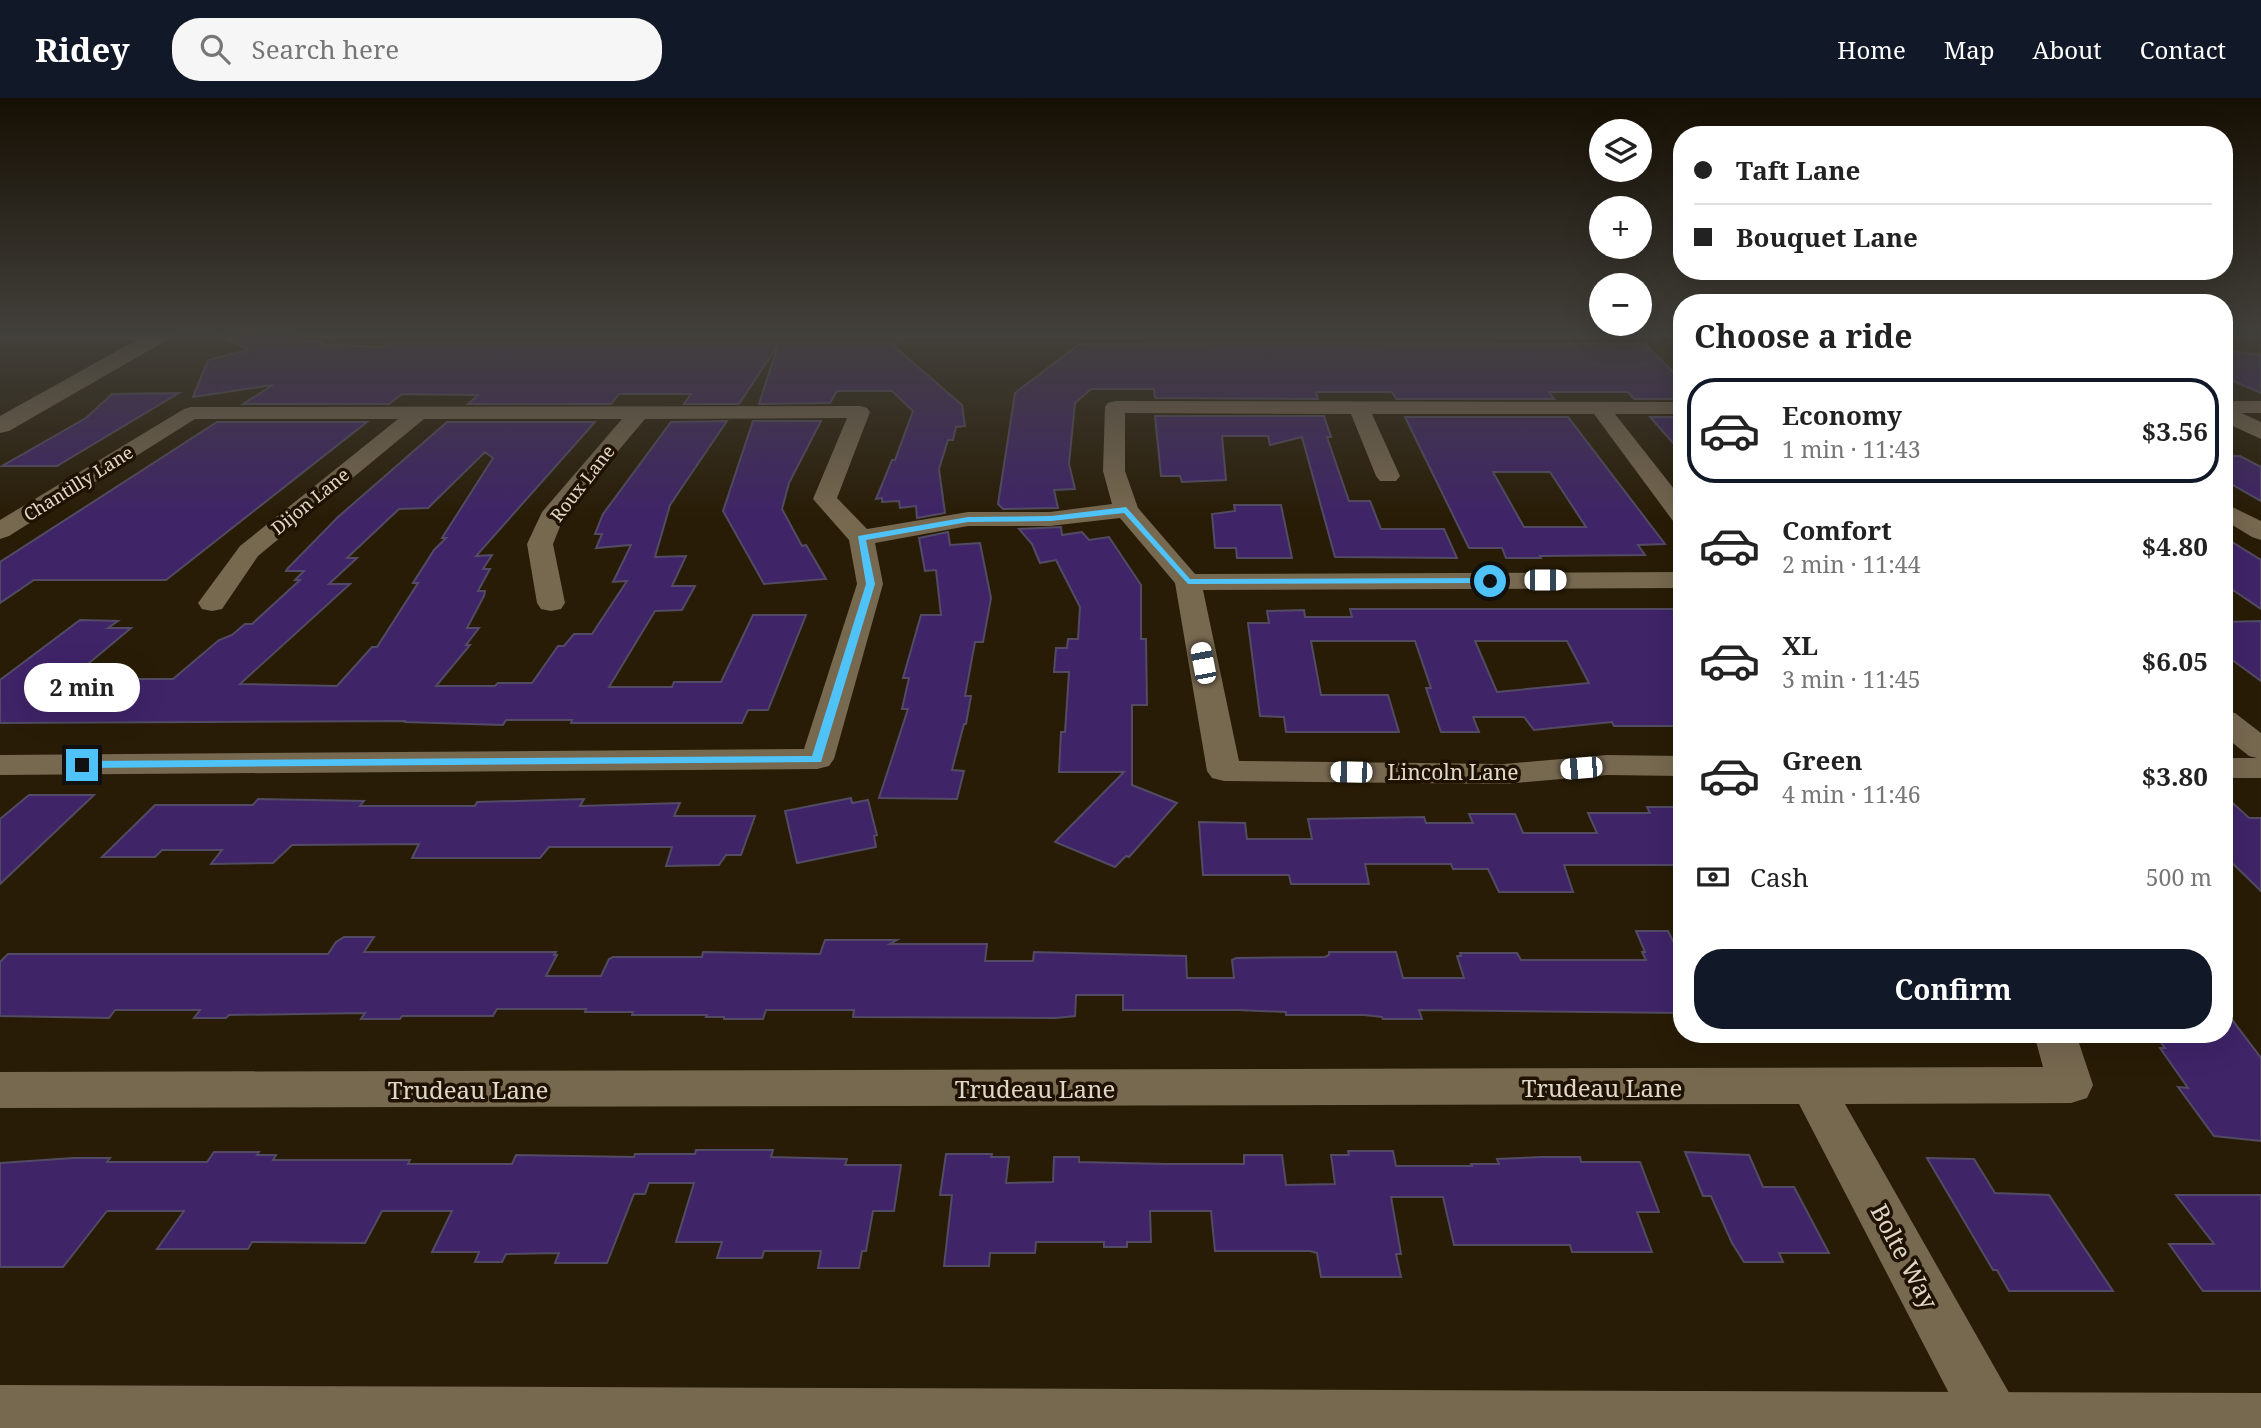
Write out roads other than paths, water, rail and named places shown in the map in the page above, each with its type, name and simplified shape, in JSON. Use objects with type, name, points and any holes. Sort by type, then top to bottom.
[{"type":"street","points":[[0,426],[57,394]]},
{"type":"street","points":[[1673,408],[1115,407],[1114,471],[1126,510],[1188,582],[1673,580]]},
{"type":"street","points":[[1359,407],[1388,476]]},
{"type":"street","points":[[2233,409],[2261,407]]},
{"type":"street","points":[[1600,408],[1673,504]]},
{"type":"street","points":[[0,765],[817,760],[870,584],[861,538],[825,499],[860,412],[421,411]]},
{"type":"street","name":"Chantilly Lane","points":[[0,531],[191,413],[421,411]]},
{"type":"street","name":"Dijon Lane","points":[[212,604],[250,551],[421,411]]},
{"type":"street","name":"Roux Lane","points":[[551,603],[540,544],[554,512],[640,411]]},
{"type":"street","points":[[2233,415],[2261,432]]},
{"type":"street","points":[[861,538],[968,519],[1051,519],[1126,510]]},
{"type":"street","points":[[2233,515],[2261,532]]},
{"type":"street","name":"Lincoln Lane","points":[[1188,582],[1224,771],[1504,774],[1607,765],[1673,766]]},
{"type":"street","points":[[2233,727],[2261,749]]},
{"type":"street","points":[[2233,768],[2261,768]]},
{"type":"street","name":"Trudeau Lane","points":[[0,1090],[2071,1085],[2058,1043]]},
{"type":"street","name":"Bolte Way","points":[[1813,1087],[1996,1425]]},
{"type":"street","points":[[0,1418],[2261,1426]]}]
